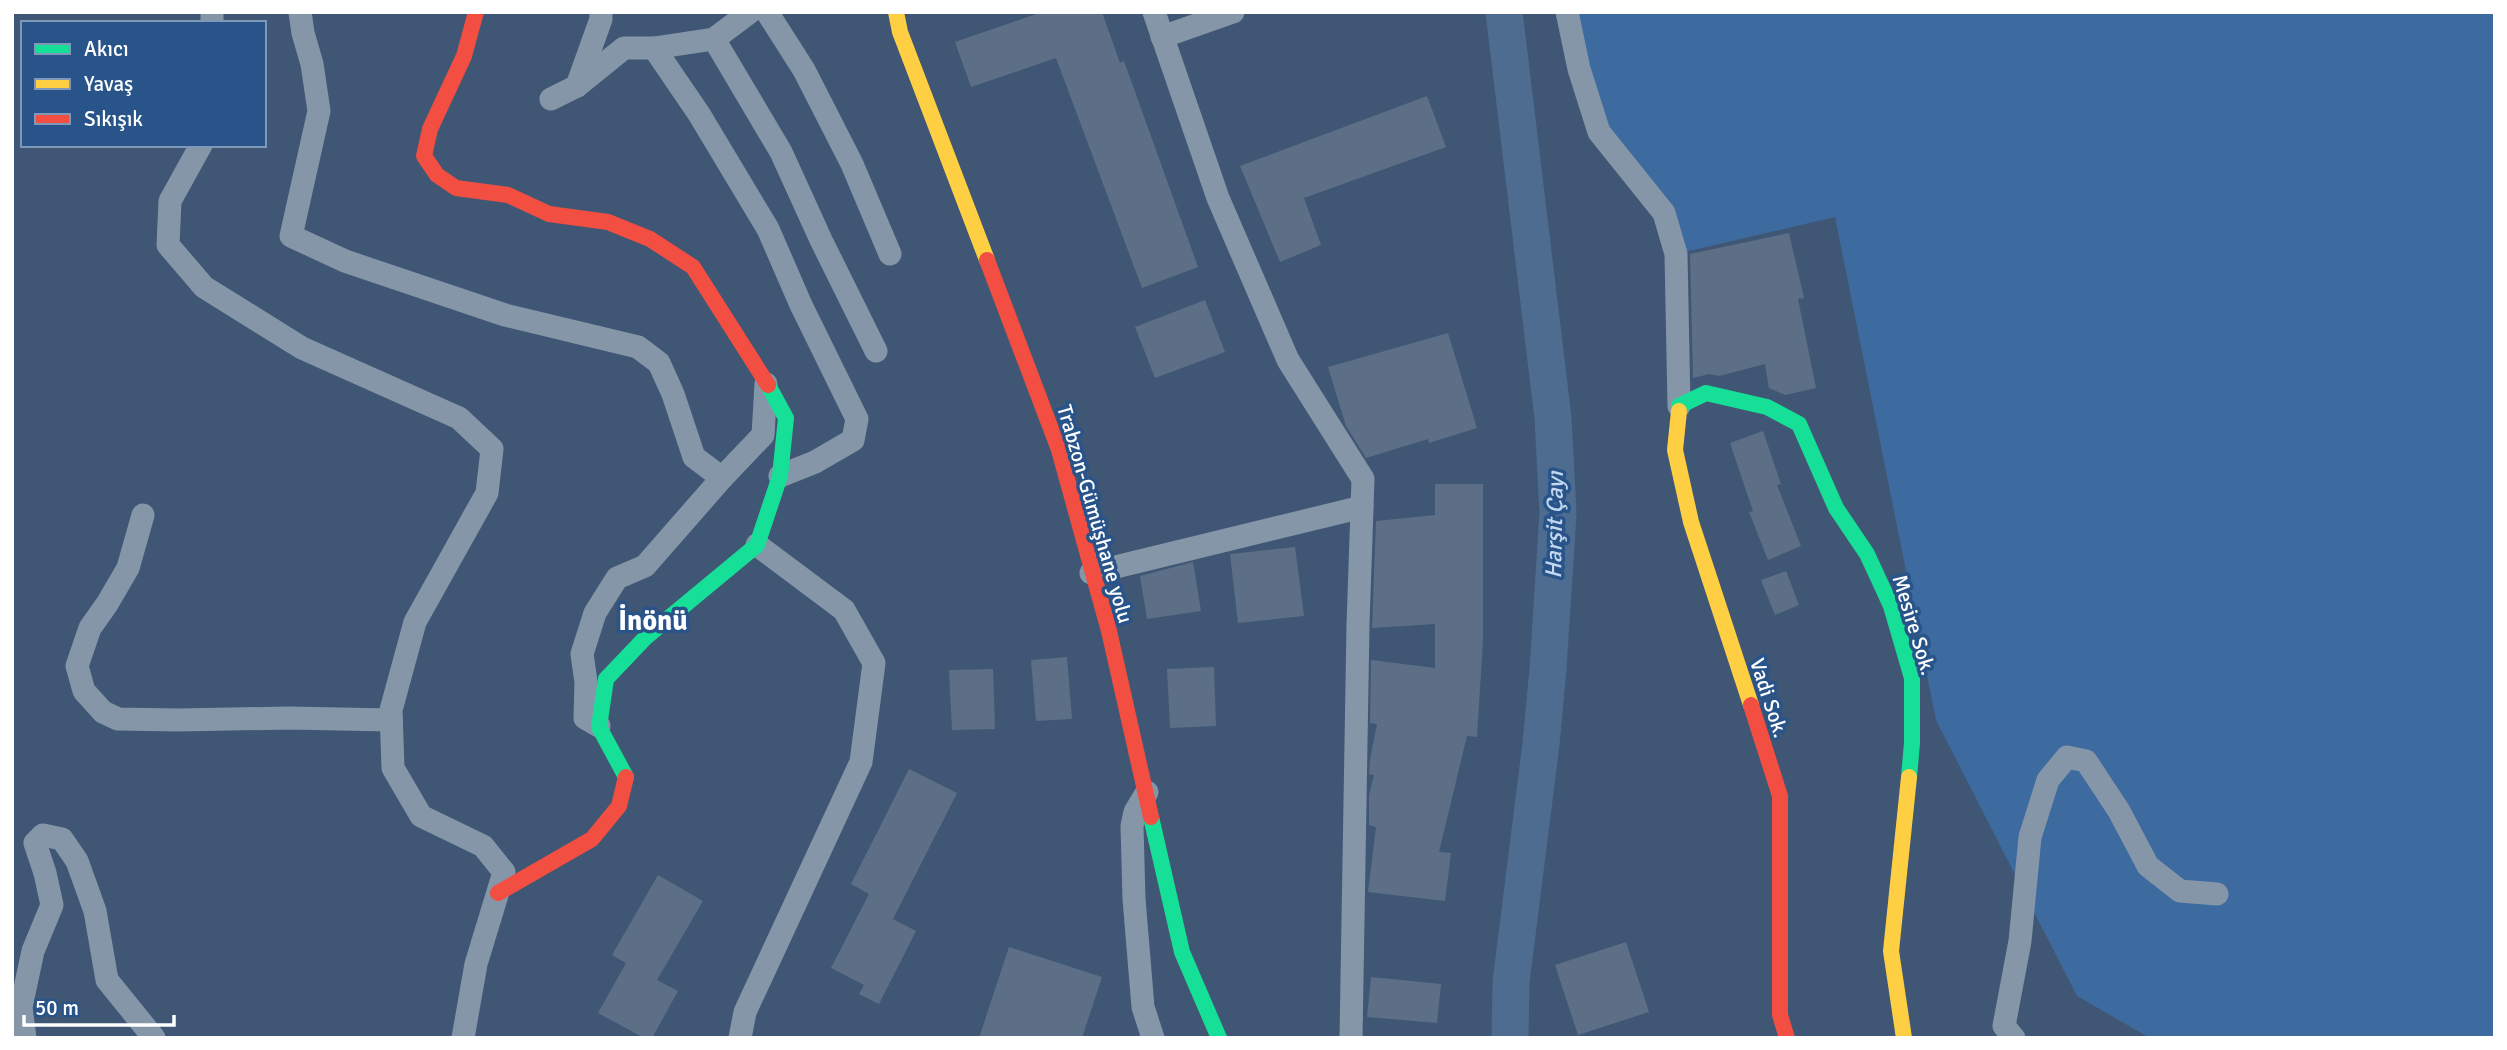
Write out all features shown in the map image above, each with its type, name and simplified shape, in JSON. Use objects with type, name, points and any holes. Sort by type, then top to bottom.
[{"type":"street","points":[[300,12],[319,111],[291,236],[345,261],[505,315],[638,347],[659,363],[673,394],[694,457],[722,478]]},
{"type":"street","points":[[476,12],[464,56],[430,129],[424,156],[438,175],[456,188],[508,195],[549,214],[608,222],[650,239],[693,267],[766,381],[786,418],[780,476],[757,545],[646,637],[606,679],[599,727]]},
{"type":"street","points":[[577,86],[601,19],[601,12]]},
{"type":"street","points":[[767,12],[804,70],[852,164],[890,254]]},
{"type":"street","name":"Trabzon-Gümüşhane yolu","points":[[896,12],[900,32],[1059,450],[1109,631],[1182,952],[1219,1038]]},
{"type":"street","points":[[1154,12],[1218,198],[1287,360],[1363,479],[1351,1038]]},
{"type":"street","points":[[1163,37],[1233,12]]},
{"type":"street","points":[[1567,12],[1579,69],[1599,132],[1664,213],[1676,254],[1679,406]]},
{"type":"street","points":[[551,99],[577,86],[624,48],[654,48],[714,39],[743,14]]},
{"type":"street","points":[[714,39],[781,152],[876,351]]},
{"type":"street","points":[[654,48],[699,114],[768,229],[857,419],[853,440],[815,462],[780,476]]},
{"type":"street","points":[[200,147],[170,201],[168,245],[204,287],[302,348],[459,418],[492,449],[487,493],[415,622],[391,710],[393,768],[421,816],[483,846],[504,872],[476,964],[463,1038]]},
{"type":"street","points":[[498,892],[592,839],[619,806],[626,777],[599,727],[585,718],[586,682],[582,654],[595,613],[617,578],[645,566],[763,435],[766,381]]},
{"type":"street","name":"Mesire Sok.","points":[[1679,406],[1706,393],[1767,407],[1799,424],[1836,508],[1867,554],[1891,606],[1912,678],[1912,743],[1891,951],[1904,1038]]},
{"type":"street","name":"Vadi Sok.","points":[[1679,406],[1675,450],[1691,522],[1780,796],[1780,1015],[1787,1038]]},
{"type":"street","points":[[1091,573],[1362,507]]},
{"type":"street","points":[[143,516],[128,568],[90,628],[77,666],[84,691],[103,712],[118,719],[391,720]]},
{"type":"street","points":[[740,1038],[745,1012],[861,762],[874,663],[844,610],[757,545]]},
{"type":"street","points":[[2014,1038],[2004,1026],[2020,941],[2030,837],[2049,780],[2067,757],[2086,761],[2119,811],[2148,866],[2180,891],[2217,894]]},
{"type":"street","points":[[1147,792],[1135,812],[1132,826],[1133,874],[1138,969],[1143,1007],[1153,1038]]},
{"type":"street","points":[[25,1038],[21,1007],[33,951],[52,905],[35,843],[43,835],[62,839],[77,861],[95,911],[107,980],[154,1038]]},
{"type":"shaded area","points":[[2495,12],[2495,1038],[2150,1038],[2077,996],[1936,720],[1835,217],[1676,254],[1664,213],[1599,132],[1567,13]]},
{"type":"building","points":[[1042,12],[1102,12],[1120,63],[1124,61],[1198,267],[1142,288],[1056,58],[971,87],[955,42]]},
{"type":"building","points":[[1427,96],[1446,147],[1304,198],[1321,245],[1280,262],[1240,166]]},
{"type":"building","points":[[1789,233],[1804,298],[1798,299],[1816,388],[1785,395],[1769,388],[1765,364],[1719,376],[1709,374],[1693,378],[1690,254]]},
{"type":"building","points":[[1205,300],[1225,352],[1155,378],[1135,327]]},
{"type":"building","points":[[1448,333],[1477,428],[1429,443],[1428,439],[1366,458],[1346,426],[1328,367]]},
{"type":"building","points":[[1763,431],[1781,484],[1777,485],[1801,546],[1768,560],[1749,512],[1753,511],[1730,443]]},
{"type":"building","points":[[1435,484],[1483,484],[1483,640],[1477,737],[1467,736],[1439,852],[1451,853],[1445,901],[1368,892],[1376,827],[1369,825],[1369,795],[1374,775],[1369,774],[1370,759],[1377,724],[1370,723],[1371,660],[1435,668],[1435,624],[1372,628],[1376,521],[1435,515]]},
{"type":"building","points":[[1295,547],[1304,616],[1238,623],[1230,554]]},
{"type":"building","points":[[1193,562],[1201,611],[1147,619],[1140,576]]},
{"type":"building","points":[[1786,571],[1799,605],[1775,615],[1761,580]]},
{"type":"building","points":[[1067,657],[1072,719],[1036,721],[1031,660]]},
{"type":"building","points":[[1214,667],[1216,726],[1170,728],[1167,669]]},
{"type":"building","points":[[993,669],[995,729],[952,730],[949,670]]},
{"type":"building","points":[[909,769],[957,793],[893,919],[916,931],[879,1004],[859,994],[864,985],[831,968],[869,894],[851,884]]},
{"type":"building","points":[[658,875],[703,901],[657,980],[678,991],[652,1038],[644,1038],[598,1013],[626,963],[612,955]]},
{"type":"building","points":[[1626,942],[1649,1012],[1578,1035],[1555,965]]},
{"type":"building","points":[[1009,947],[1102,977],[1082,1038],[979,1038]]},
{"type":"building","points":[[1371,977],[1441,984],[1437,1023],[1367,1017]]},
{"type":"waterway","name":"Harşit Çayı","points":[[1504,12],[1553,418],[1558,513],[1548,669],[1511,982],[1510,1038]]},
{"type":"traffic: fast","points":[[626,777],[599,727],[606,679],[646,637],[757,545],[780,476],[786,418],[768,385]]},
{"type":"traffic: fast","points":[[1679,411],[1679,406],[1706,393],[1767,407],[1799,424],[1836,508],[1867,554],[1891,606],[1912,678],[1909,777]]},
{"type":"traffic: fast","points":[[1151,817],[1182,952],[1219,1038]]},
{"type":"traffic: slow","points":[[896,12],[900,32],[987,260]]},
{"type":"traffic: slow","points":[[1679,411],[1675,450],[1691,522],[1751,705]]},
{"type":"traffic: slow","points":[[1904,1038],[1891,951],[1909,777]]},
{"type":"traffic: jam","points":[[476,12],[464,56],[430,129],[424,156],[437,175],[456,188],[508,195],[549,214],[608,222],[650,239],[693,267],[768,385]]},
{"type":"traffic: jam","points":[[987,260],[1059,450],[1109,631],[1151,817]]},
{"type":"traffic: jam","points":[[1751,705],[1780,796],[1780,1015],[1787,1038]]},
{"type":"traffic: jam","points":[[498,893],[592,839],[619,806],[626,777]]},
{"type":"district","name":"İnönü","points":[[653,620]]}]
